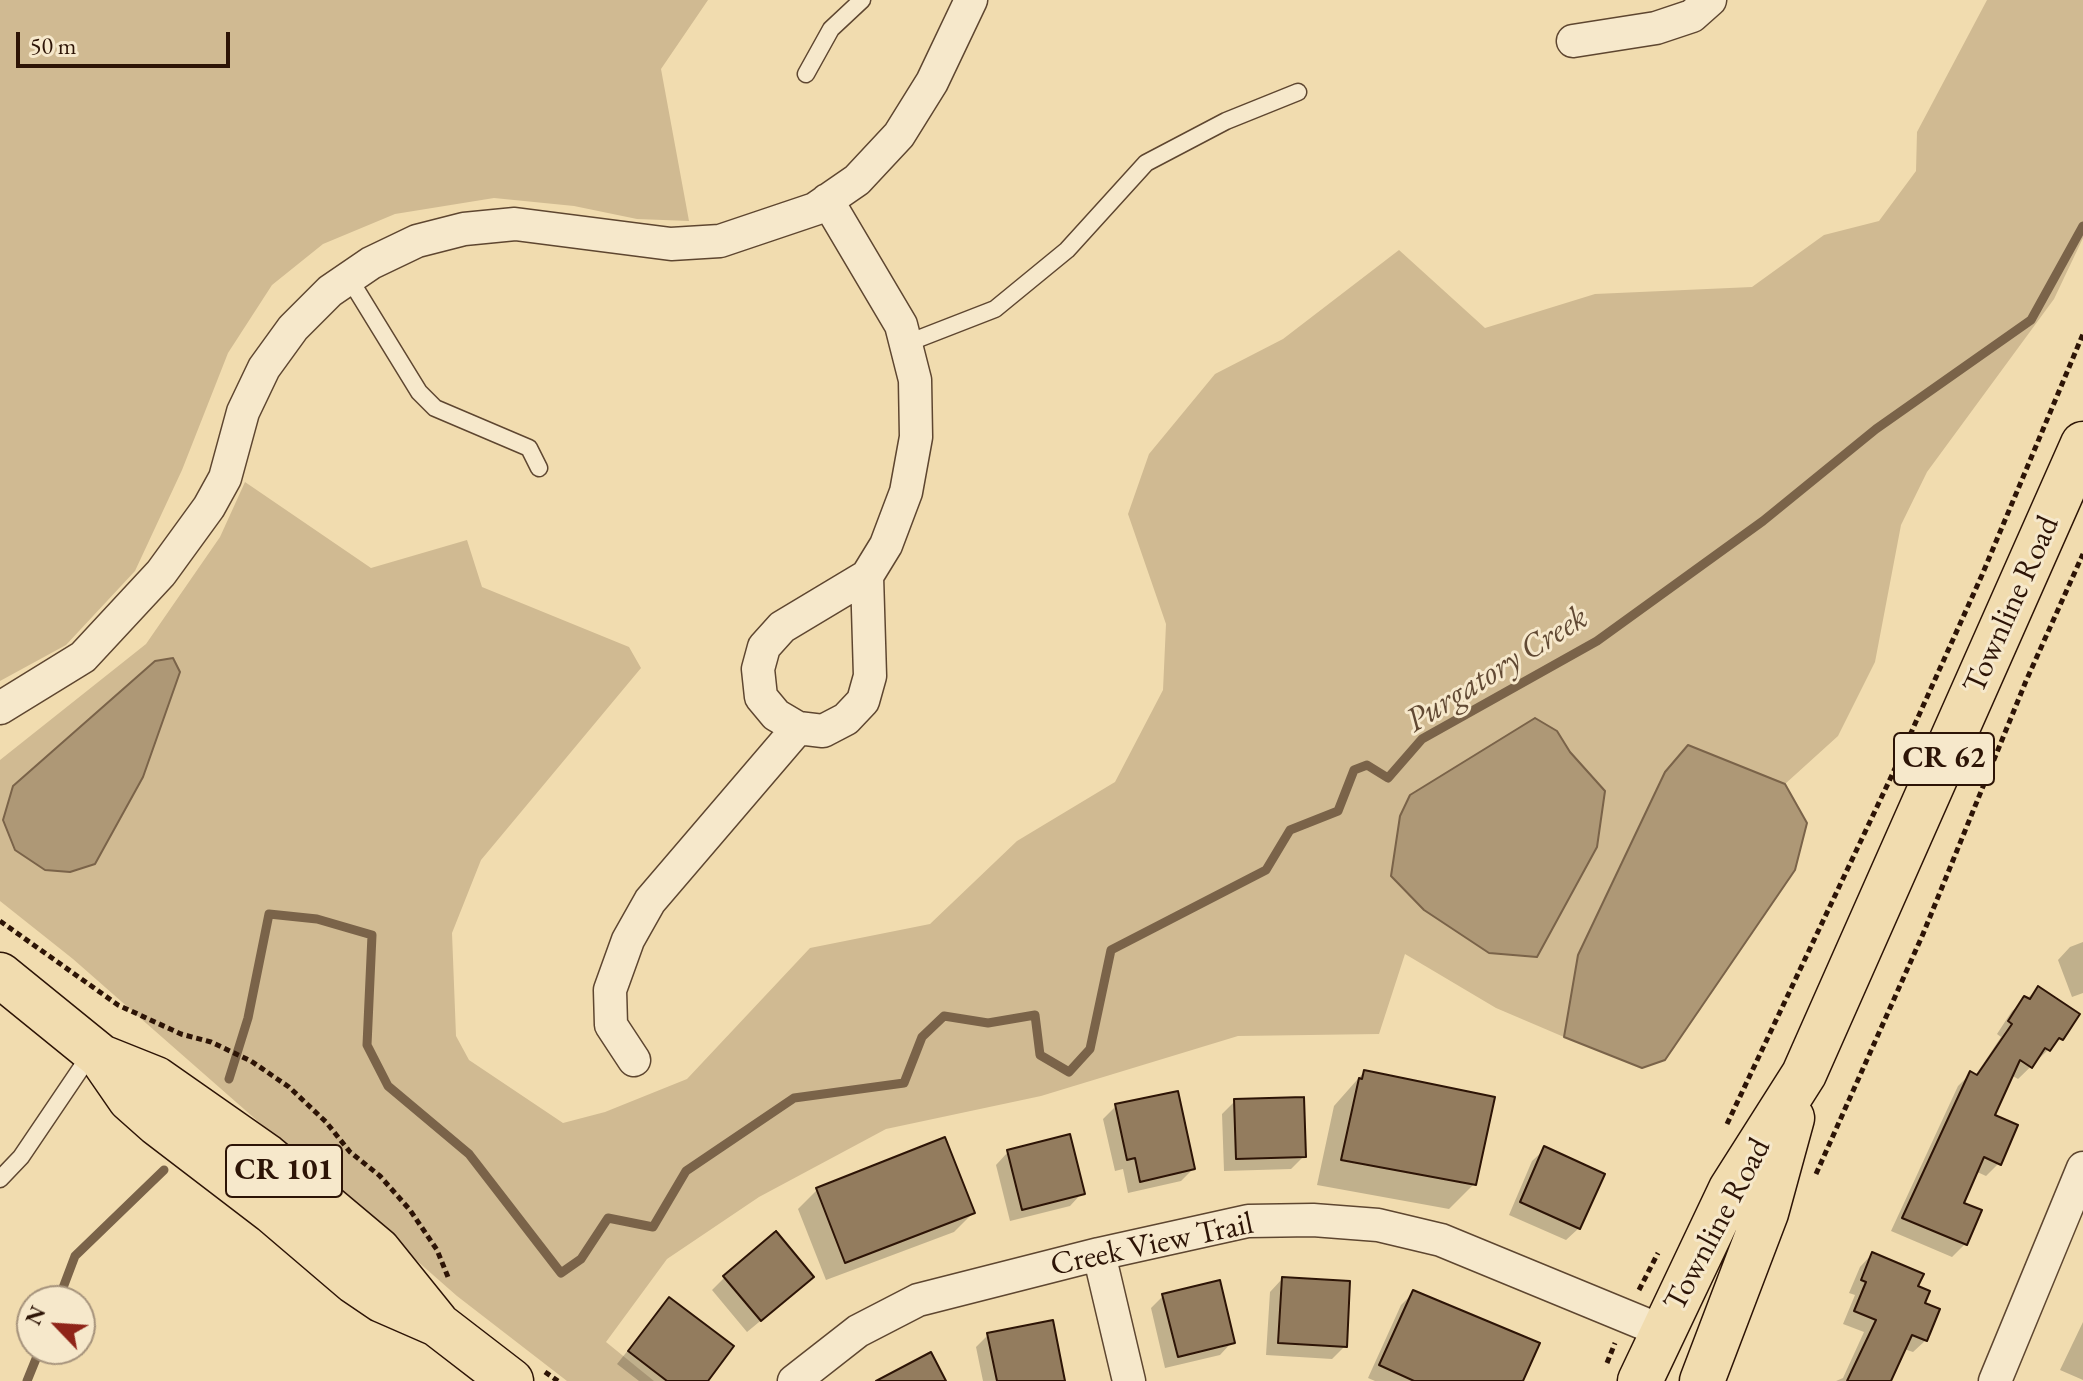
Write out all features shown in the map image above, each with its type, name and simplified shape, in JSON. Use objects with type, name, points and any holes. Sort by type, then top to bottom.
[{"type":"main road","name":"Townline Road","points":[[1623,1375],[1645,1324],[1804,1074],[2083,444]]},
{"type":"main road","name":"CR 101","points":[[0,975],[97,1054],[156,1079],[266,1156],[523,1373]]},
{"type":"main road","name":"Townline Road","points":[[1702,1381],[1766,1213],[1804,1074]]},
{"type":"street","points":[[0,708],[83,657],[161,573],[209,507],[225,478],[243,412],[264,368],[293,328],[330,291],[371,263],[417,241],[464,229],[515,224],[671,244],[720,241],[780,222],[827,200],[857,180],[899,135],[932,82],[971,0]]},
{"type":"street","points":[[1573,41],[1656,28],[1692,16],[1710,0]]},
{"type":"street","points":[[827,200],[875,276],[901,325],[915,380],[916,437],[906,492],[886,545],[867,576],[782,627],[764,647],[758,669],[761,697],[776,715],[798,728],[823,731],[846,719],[863,701],[870,676],[867,576]]},
{"type":"street","points":[[634,1060],[611,1025],[610,990],[628,940],[650,901],[798,728]]},
{"type":"street","points":[[1995,1381],[2083,1168]]},
{"type":"street","name":"Creek View Trail","points":[[794,1381],[858,1331],[918,1300],[1099,1254],[1248,1221],[1313,1220],[1378,1225],[1441,1240],[1645,1324]]},
{"type":"street","points":[[1099,1254],[1129,1381]]},
{"type":"lane","points":[[806,74],[831,29],[862,0]]},
{"type":"lane","points":[[905,344],[995,309],[1067,250],[1146,163],[1226,121],[1298,92]]},
{"type":"lane","points":[[349,278],[419,392],[435,408],[529,448],[539,468]]},
{"type":"lane","points":[[0,1179],[21,1157],[97,1054]]},
{"type":"path","points":[[1723,1132],[1905,746],[2083,334]]},
{"type":"path","points":[[1813,1182],[1923,934],[2026,681],[2083,554]]},
{"type":"path","points":[[0,921],[118,1005],[155,1024],[251,1061],[306,1102],[350,1152],[396,1193],[426,1231],[445,1306]]},
{"type":"path","points":[[1623,1375],[1608,1355],[1645,1324],[1647,1270],[1660,1250]]},
{"type":"path","points":[[523,1373],[558,1381]]},
{"type":"shaded area","points":[[0,0],[708,0],[661,69],[689,221],[637,219],[574,206],[494,198],[395,214],[323,244],[272,285],[228,353],[182,470],[135,571],[66,645],[0,681]]},
{"type":"shaded area","points":[[1987,0],[2083,0],[2083,238],[2054,299],[1927,472],[1901,525],[1875,662],[1838,736],[1785,784],[1688,745],[1665,772],[1578,955],[1564,1037],[1496,1008],[1405,954],[1379,1034],[1238,1036],[1041,1096],[886,1129],[759,1197],[667,1259],[606,1342],[654,1381],[567,1381],[457,1296],[73,959],[0,901],[0,760],[146,644],[220,537],[245,482],[371,568],[467,540],[482,587],[629,647],[641,668],[481,860],[452,933],[456,1036],[469,1060],[563,1123],[605,1112],[687,1079],[810,948],[930,924],[1017,841],[1115,782],[1163,690],[1166,624],[1128,514],[1149,454],[1215,374],[1283,339],[1399,250],[1485,328],[1595,294],[1752,287],[1824,235],[1879,221],[1916,171],[1917,132]],"holes":[[[180,672],[143,777],[95,864],[15,850],[3,820],[13,786]]]},
{"type":"shaded area","points":[[173,658],[180,672],[143,777],[95,864],[70,872],[45,870],[15,850],[3,820],[13,786],[155,661]]},
{"type":"shaded area","points":[[1535,718],[1557,731],[1570,752],[1605,791],[1597,847],[1537,957],[1489,953],[1424,910],[1391,876],[1400,816],[1410,795]]},
{"type":"shaded area","points":[[1688,745],[1785,784],[1807,823],[1795,870],[1665,1060],[1642,1068],[1564,1037],[1578,955],[1665,772]]},
{"type":"building","points":[[2038,986],[2080,1014],[2063,1040],[2059,1038],[2050,1051],[2045,1048],[2032,1068],[2020,1060],[1995,1115],[2018,1125],[2001,1165],[1984,1157],[1964,1203],[1982,1210],[1967,1245],[1902,1218],[1970,1071],[1977,1075],[2012,1024],[2008,1021],[2024,996],[2030,999]]},
{"type":"building","points":[[1364,1070],[1495,1097],[1476,1185],[1341,1160],[1359,1078],[1362,1079]]},
{"type":"building","points":[[1178,1091],[1195,1169],[1140,1182],[1135,1158],[1127,1160],[1115,1104]]},
{"type":"building","points":[[1304,1097],[1306,1157],[1236,1159],[1234,1099]]},
{"type":"building","points":[[1070,1134],[1085,1194],[1022,1210],[1007,1150]]},
{"type":"building","points":[[945,1137],[975,1213],[845,1263],[816,1188]]},
{"type":"building","points":[[1544,1146],[1605,1174],[1580,1229],[1520,1202]]},
{"type":"building","points":[[776,1231],[814,1277],[761,1321],[723,1276]]},
{"type":"building","points":[[1872,1252],[1924,1274],[1918,1286],[1930,1291],[1925,1303],[1940,1309],[1927,1341],[1912,1335],[1891,1381],[1847,1381],[1876,1320],[1854,1311],[1866,1282],[1861,1280]]},
{"type":"building","points":[[1282,1277],[1350,1281],[1347,1347],[1278,1343]]},
{"type":"building","points":[[1220,1280],[1235,1343],[1178,1357],[1162,1294]]},
{"type":"building","points":[[1413,1290],[1540,1343],[1523,1381],[1414,1381],[1379,1365]]},
{"type":"building","points":[[669,1297],[734,1346],[708,1381],[667,1381],[628,1351]]},
{"type":"building","points":[[1053,1320],[1065,1381],[997,1381],[987,1333]]},
{"type":"building","points":[[931,1352],[946,1381],[876,1381]]},
{"type":"waterway","name":"Purgatory Creek","points":[[229,1079],[248,1018],[269,914],[317,919],[372,935],[367,1045],[388,1086],[469,1154],[561,1273],[581,1259],[608,1218],[653,1227],[686,1171],[794,1098],[904,1083],[922,1037],[944,1016],[988,1023],[1035,1015],[1040,1055],[1069,1072],[1090,1049],[1111,950],[1266,870],[1290,830],[1338,811],[1354,770],[1367,765],[1388,778],[1422,739],[1597,641],[1763,521],[1876,429],[2031,320],[2083,226]]},
{"type":"waterway","name":"Purgatory Creek","points":[[64,1285],[75,1256],[164,1170]]},
{"type":"waterway","name":"Purgatory Creek","points":[[27,1381],[34,1365]]}]
